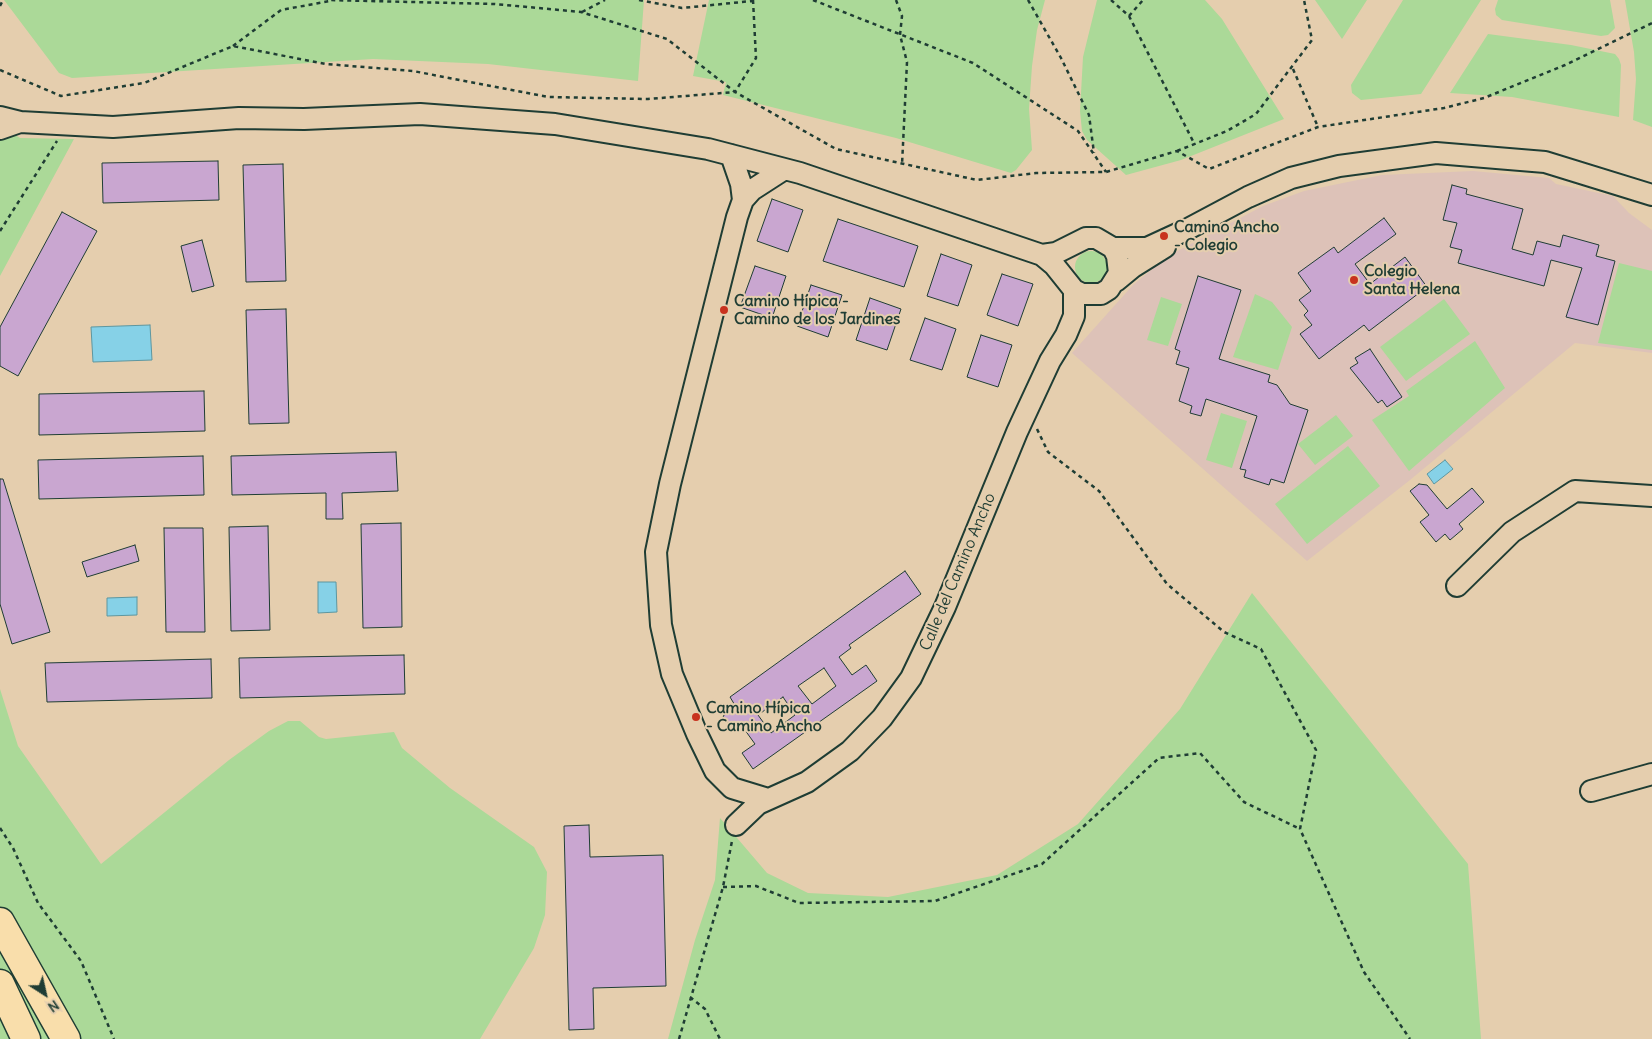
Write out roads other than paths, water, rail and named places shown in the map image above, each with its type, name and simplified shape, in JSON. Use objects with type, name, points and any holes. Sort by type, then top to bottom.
[{"type":"highway","points":[[0,922],[66,1039]]},
{"type":"highway","points":[[0,984],[26,1039]]},
{"type":"street","points":[[0,117],[20,122],[113,127],[240,118],[304,119],[420,114],[555,124],[664,141],[731,155],[783,170],[1042,255],[1082,294],[1101,294],[1133,267],[1168,246],[1186,230]]},
{"type":"street","points":[[0,129],[20,122]]},
{"type":"street","points":[[1042,255],[1069,247],[1077,241],[1096,238],[1113,248],[1147,248],[1186,230],[1248,197],[1291,178],[1339,166],[1436,153],[1544,162],[1591,175],[1642,193],[1652,209]]},
{"type":"street","points":[[731,155],[741,184],[743,200]]},
{"type":"street","points":[[768,799],[732,788],[715,770],[697,734],[672,674],[661,625],[656,552],[672,475],[737,217],[743,200],[761,182],[783,170]]},
{"type":"street","points":[[1068,282],[1064,256],[1069,247]]},
{"type":"street","points":[[1113,248],[1120,264],[1116,281]]},
{"type":"street","name":"Calle del Camino Ancho","points":[[732,788],[736,825],[753,808],[768,799],[807,782],[850,751],[882,718],[910,678],[945,607],[1028,410],[1074,316],[1068,282]]},
{"type":"street","points":[[1457,586],[1512,532],[1575,491],[1652,496]]},
{"type":"street","points":[[1592,791],[1652,774]]},
{"type":"water","points":[[150,325],[152,360],[93,362],[91,327]]},
{"type":"water","points":[[1445,460],[1453,469],[1434,484],[1427,474]]},
{"type":"water","points":[[318,582],[336,582],[337,612],[318,613]]},
{"type":"water","points":[[137,597],[137,615],[107,616],[107,598]]},
{"type":"place","name":"Camino Ancho - Colegio","points":[[1164,236]]},
{"type":"place","name":"Colegio Santa Helena","points":[[1354,280]]},
{"type":"place","name":"Camino Hípica - Camino de los Jardines","points":[[724,310]]},
{"type":"place","name":"Camino Hípica - Camino Ancho","points":[[696,717]]}]
